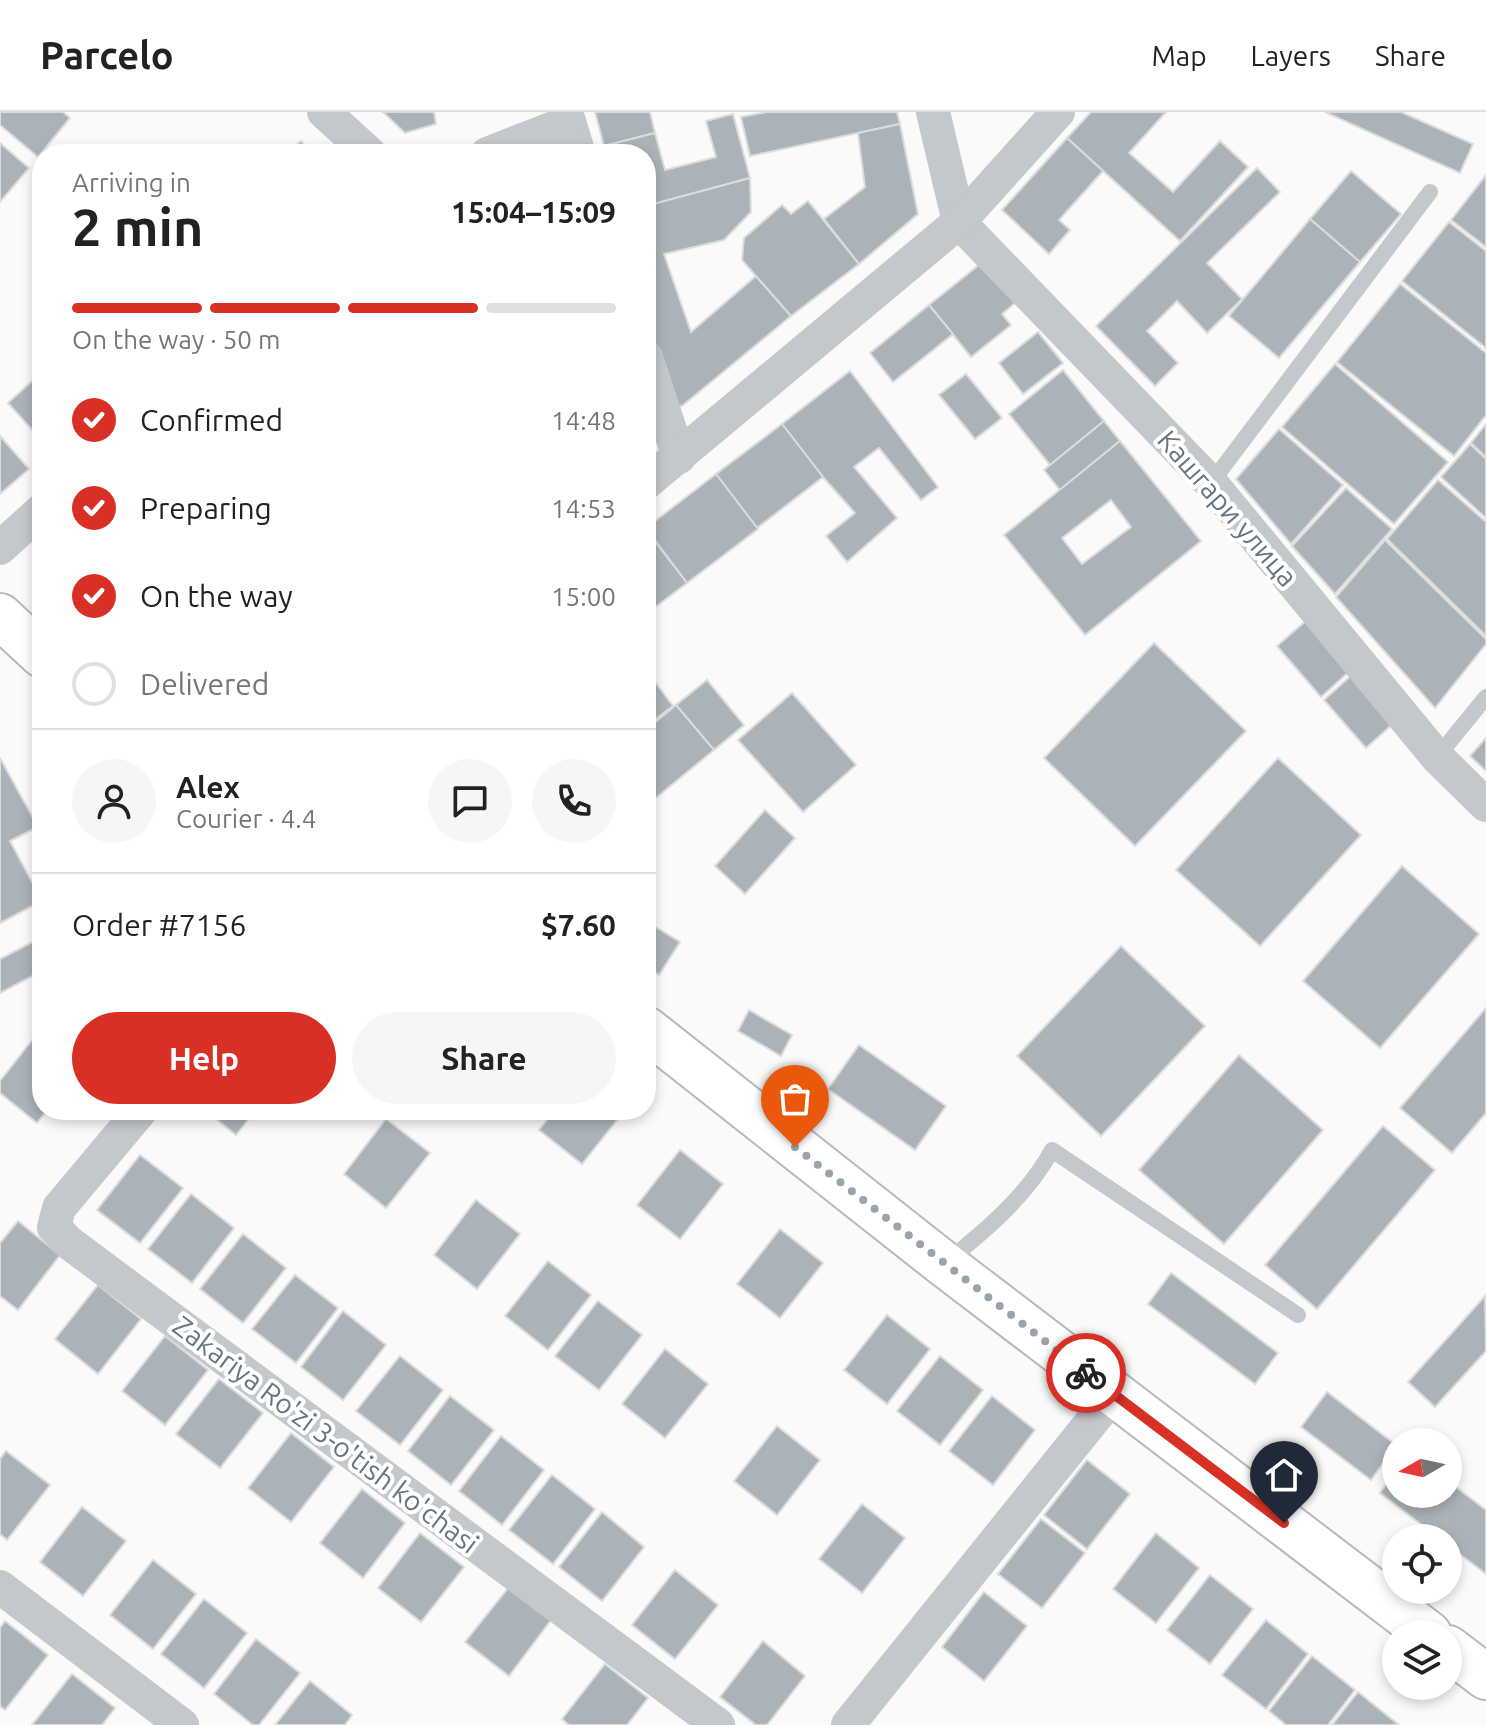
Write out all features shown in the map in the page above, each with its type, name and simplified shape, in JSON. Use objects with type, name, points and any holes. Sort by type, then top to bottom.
[{"type":"main road","points":[[0,616],[32,646]]},
{"type":"main road","points":[[656,1037],[944,1264],[1411,1620]]},
{"type":"main road","points":[[1462,1659],[1486,1677]]},
{"type":"street","points":[[324,112],[359,144]]},
{"type":"street","points":[[933,112],[959,222]]},
{"type":"street","points":[[656,475],[959,222],[1058,112]]},
{"type":"street","points":[[521,144],[571,129]]},
{"type":"street","name":"Кашгари улица","points":[[959,222],[1211,483],[1437,757],[1486,805]]},
{"type":"street","points":[[656,387],[679,457]]},
{"type":"street","points":[[0,548],[32,519]]},
{"type":"street","name":"Zakariya Ro'zi 3-o'tish ko'chasi","points":[[133,1120],[59,1208],[54,1227],[68,1242],[718,1725]]},
{"type":"street","points":[[848,1725],[1114,1394]]},
{"type":"street","points":[[0,1587],[182,1725]]},
{"type":"lane","points":[[1211,483],[1430,192]]},
{"type":"lane","points":[[1437,757],[1486,697]]},
{"type":"lane","points":[[944,1264],[987,1229],[1041,1171],[1052,1150],[1298,1315]]},
{"type":"building","points":[[0,112],[63,112],[70,118],[49,144],[32,144],[32,152],[0,125]]},
{"type":"building","points":[[383,112],[434,112],[436,124],[405,133]]},
{"type":"building","points":[[595,112],[650,112],[655,133],[603,144]]},
{"type":"building","points":[[767,112],[897,112],[900,124],[750,156],[741,117]]},
{"type":"building","points":[[1091,112],[1166,112],[1129,153],[1173,192],[1220,141],[1248,167],[1180,241],[1067,138]]},
{"type":"building","points":[[1325,112],[1401,112],[1473,144],[1460,173]]},
{"type":"building","points":[[733,114],[750,178],[656,203],[656,144],[612,144],[655,133],[665,170],[716,157],[706,121]]},
{"type":"building","points":[[900,124],[918,214],[859,264],[824,219],[865,187],[858,133]]},
{"type":"building","points":[[1067,138],[1103,171],[1059,220],[1070,230],[1049,254],[1002,210]]},
{"type":"building","points":[[0,143],[29,168],[0,202]]},
{"type":"building","points":[[1257,168],[1280,192],[1207,263],[1242,299],[1207,333],[1177,301],[1147,331],[1178,363],[1155,386],[1096,326]]},
{"type":"building","points":[[1351,171],[1401,214],[1360,262],[1310,219]]},
{"type":"building","points":[[1486,175],[1486,247],[1451,220]]},
{"type":"building","points":[[750,178],[751,212],[724,240],[664,254],[691,332],[756,276],[791,316],[682,406],[667,405],[656,358],[656,203]]},
{"type":"building","points":[[808,201],[859,264],[791,316],[742,260],[744,238],[782,205],[791,214]]},
{"type":"building","points":[[1310,219],[1360,262],[1279,358],[1229,316]]},
{"type":"building","points":[[1449,222],[1486,251],[1486,348],[1402,281]]},
{"type":"building","points":[[984,261],[1016,302],[1002,314],[1011,325],[971,357],[929,305]]},
{"type":"building","points":[[1400,284],[1486,353],[1486,415],[1454,456],[1337,362]]},
{"type":"building","points":[[929,305],[953,334],[893,382],[870,353]]},
{"type":"building","points":[[1038,332],[1063,363],[1023,394],[999,363]]},
{"type":"building","points":[[1335,364],[1448,462],[1394,524],[1282,427]]},
{"type":"building","points":[[1063,370],[1104,421],[1050,465],[1009,414]]},
{"type":"building","points":[[850,371],[938,487],[921,500],[879,448],[854,467],[897,518],[847,562],[826,536],[855,513],[782,424]]},
{"type":"building","points":[[966,374],[1002,418],[975,439],[939,395]]},
{"type":"building","points":[[32,381],[32,430],[8,403]]},
{"type":"building","points":[[1104,421],[1120,441],[1060,490],[1044,470]]},
{"type":"building","points":[[782,424],[823,477],[757,528],[716,474]]},
{"type":"building","points":[[1486,424],[1486,457],[1471,443]]},
{"type":"building","points":[[1279,429],[1343,485],[1291,544],[1236,479]]},
{"type":"building","points":[[0,436],[29,469],[0,494]]},
{"type":"building","points":[[1120,441],[1201,541],[1085,635],[1004,535]],"holes":[[[1111,500],[1131,527],[1082,564],[1062,538]]]},
{"type":"building","points":[[1470,444],[1486,459],[1486,518],[1441,477]]},
{"type":"building","points":[[716,474],[758,529],[687,583],[656,541],[656,520]]},
{"type":"building","points":[[1438,480],[1486,522],[1486,636],[1387,539]]},
{"type":"building","points":[[1346,488],[1392,529],[1335,594],[1292,546]]},
{"type":"building","points":[[1385,540],[1486,639],[1486,644],[1435,708],[1336,597]]},
{"type":"building","points":[[656,543],[687,583],[656,606]]},
{"type":"building","points":[[1307,620],[1351,670],[1321,697],[1277,646]]},
{"type":"building","points":[[1154,643],[1246,731],[1135,846],[1044,758]]},
{"type":"building","points":[[1354,673],[1396,721],[1366,748],[1324,700]]},
{"type":"building","points":[[707,680],[744,725],[714,750],[676,705]]},
{"type":"building","points":[[656,683],[673,706],[656,719]]},
{"type":"building","points":[[792,693],[856,765],[803,812],[738,740]]},
{"type":"building","points":[[676,705],[714,750],[656,798],[656,722]]},
{"type":"building","points":[[1486,738],[1486,771],[1470,756]]},
{"type":"building","points":[[0,758],[32,816],[32,830],[10,841],[32,882],[32,906],[0,923]]},
{"type":"building","points":[[1278,758],[1361,835],[1260,946],[1176,870]]},
{"type":"building","points":[[765,810],[795,838],[745,894],[715,866]]},
{"type":"building","points":[[1402,866],[1479,934],[1380,1048],[1303,981]]},
{"type":"building","points":[[656,927],[680,942],[659,975],[656,973]]},
{"type":"building","points":[[32,942],[32,976],[0,993],[0,959]]},
{"type":"building","points":[[1121,946],[1205,1026],[1101,1136],[1017,1056]]},
{"type":"building","points":[[1486,1008],[1486,1113],[1452,1153],[1400,1108]]},
{"type":"building","points":[[749,1010],[792,1035],[781,1056],[738,1031]]},
{"type":"building","points":[[32,1040],[32,1119],[0,1093],[0,1081]]},
{"type":"building","points":[[859,1045],[946,1106],[915,1150],[828,1089]]},
{"type":"building","points":[[1239,1055],[1323,1130],[1224,1244],[1139,1170]]},
{"type":"building","points":[[217,1120],[248,1120],[236,1135]]},
{"type":"building","points":[[385,1120],[430,1153],[386,1208],[344,1174]]},
{"type":"building","points":[[547,1120],[617,1120],[582,1164],[539,1130]]},
{"type":"building","points":[[1383,1126],[1435,1170],[1317,1309],[1265,1265]]},
{"type":"building","points":[[680,1150],[723,1184],[680,1239],[637,1205]]},
{"type":"building","points":[[140,1155],[183,1188],[140,1243],[97,1210]]},
{"type":"building","points":[[191,1194],[234,1228],[192,1283],[148,1249]]},
{"type":"building","points":[[476,1200],[520,1234],[477,1289],[434,1255]]},
{"type":"building","points":[[18,1221],[60,1255],[18,1310],[0,1296],[0,1243]]},
{"type":"building","points":[[780,1229],[823,1263],[780,1318],[737,1284]]},
{"type":"building","points":[[243,1234],[286,1268],[243,1323],[200,1289]]},
{"type":"building","points":[[548,1261],[591,1295],[548,1350],[505,1316]]},
{"type":"building","points":[[1171,1273],[1278,1353],[1255,1384],[1148,1304]]},
{"type":"building","points":[[295,1275],[338,1308],[296,1363],[252,1329]]},
{"type":"building","points":[[98,1285],[141,1319],[98,1374],[55,1339]]},
{"type":"building","points":[[1485,1296],[1486,1351],[1435,1407],[1408,1382]]},
{"type":"building","points":[[598,1301],[642,1335],[599,1390],[555,1356]]},
{"type":"building","points":[[343,1311],[386,1345],[343,1400],[301,1367]]},
{"type":"building","points":[[887,1315],[930,1349],[887,1404],[844,1370]]},
{"type":"building","points":[[165,1336],[208,1370],[165,1425],[122,1391]]},
{"type":"building","points":[[665,1349],[708,1384],[665,1438],[622,1404]]},
{"type":"building","points":[[400,1356],[443,1390],[400,1445],[356,1411]]},
{"type":"building","points":[[940,1356],[983,1390],[940,1445],[897,1411]]},
{"type":"building","points":[[219,1379],[263,1413],[220,1468],[176,1434]]},
{"type":"building","points":[[1327,1392],[1382,1434],[1382,1465],[1371,1480],[1301,1427]]},
{"type":"building","points":[[450,1396],[494,1430],[451,1485],[408,1451]]},
{"type":"building","points":[[992,1396],[1035,1430],[993,1485],[949,1451]]},
{"type":"building","points":[[777,1426],[820,1460],[777,1515],[734,1481]]},
{"type":"building","points":[[291,1433],[334,1467],[291,1522],[248,1488]]},
{"type":"building","points":[[501,1436],[544,1470],[502,1525],[459,1491]]},
{"type":"building","points":[[6,1451],[50,1485],[7,1540],[0,1534],[0,1459]]},
{"type":"building","points":[[1087,1460],[1130,1494],[1087,1549],[1044,1515]]},
{"type":"building","points":[[552,1475],[595,1509],[553,1564],[509,1530]]},
{"type":"building","points":[[362,1489],[405,1523],[363,1578],[320,1543]]},
{"type":"building","points":[[1462,1492],[1486,1510],[1486,1574],[1462,1556],[1462,1524],[1421,1524],[1400,1508],[1462,1508]]},
{"type":"building","points":[[862,1504],[905,1538],[862,1593],[819,1559]]},
{"type":"building","points":[[82,1507],[126,1541],[83,1596],[40,1562]]},
{"type":"building","points":[[602,1512],[644,1547],[602,1601],[559,1567]]},
{"type":"building","points":[[1041,1519],[1085,1553],[1042,1608],[998,1574]]},
{"type":"building","points":[[420,1533],[464,1567],[421,1622],[378,1588]]},
{"type":"building","points":[[1156,1533],[1199,1568],[1156,1623],[1113,1589]]},
{"type":"building","points":[[153,1560],[196,1594],[153,1649],[110,1615]]},
{"type":"building","points":[[675,1570],[718,1605],[675,1659],[632,1625]]},
{"type":"building","points":[[1210,1575],[1253,1609],[1210,1664],[1167,1630]]},
{"type":"building","points":[[509,1587],[551,1620],[509,1676],[465,1642]]},
{"type":"building","points":[[984,1592],[1027,1626],[984,1681],[942,1647]]},
{"type":"building","points":[[204,1599],[247,1633],[204,1688],[161,1654]]},
{"type":"building","points":[[1266,1620],[1308,1654],[1266,1709],[1222,1675]]},
{"type":"building","points":[[5,1621],[48,1655],[5,1710],[0,1706],[0,1628]]},
{"type":"building","points":[[256,1639],[300,1673],[259,1725],[253,1725],[214,1694]]},
{"type":"building","points":[[763,1641],[805,1676],[767,1725],[756,1725],[720,1697]]},
{"type":"building","points":[[1312,1656],[1355,1690],[1328,1725],[1286,1725],[1269,1711]]},
{"type":"building","points":[[605,1664],[648,1698],[627,1725],[569,1725],[562,1719]]},
{"type":"building","points":[[72,1674],[115,1708],[102,1725],[32,1725]]},
{"type":"building","points":[[310,1681],[352,1715],[345,1725],[275,1725]]},
{"type":"building","points":[[1358,1692],[1399,1725],[1332,1725]]},
{"type":"way so far","points":[[795,1147],[1086,1373]]},
{"type":"route","points":[[1086,1373],[1284,1523]]}]
